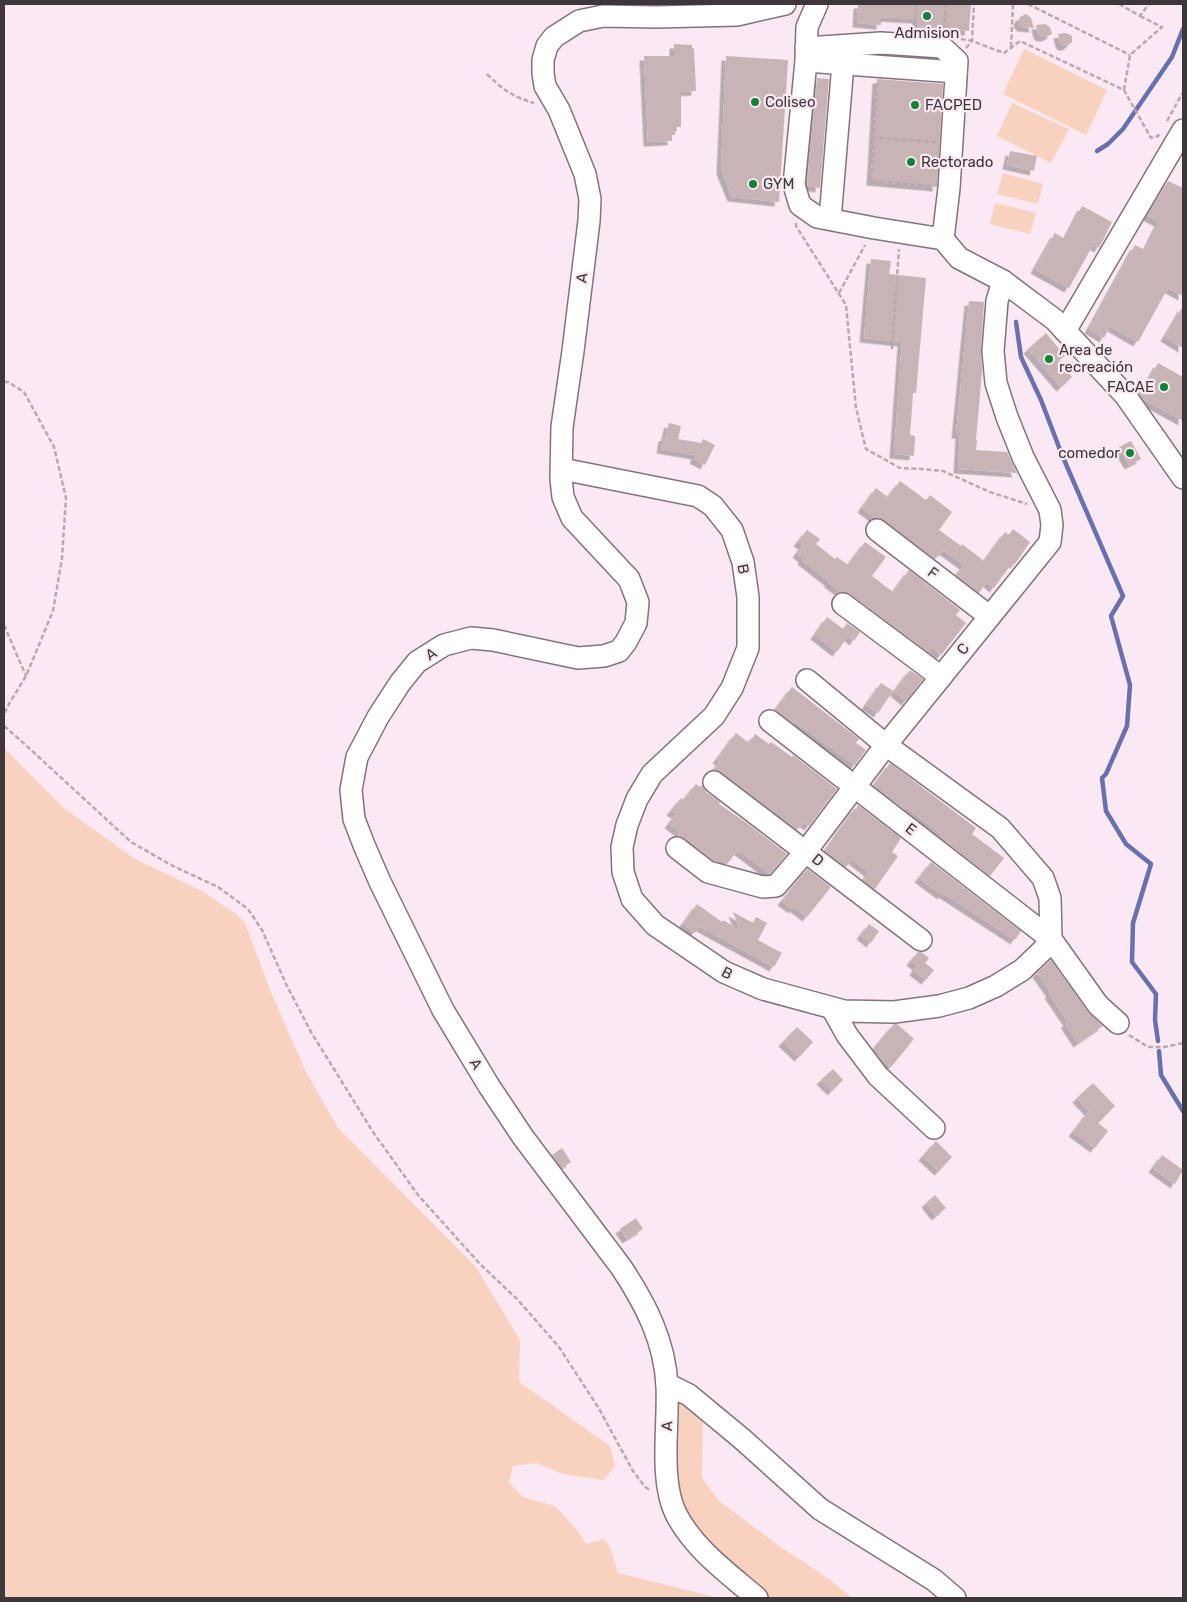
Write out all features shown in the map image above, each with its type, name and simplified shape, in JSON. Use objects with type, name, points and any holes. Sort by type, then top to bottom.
[{"type":"street","name":"A","points":[[757,1598],[702,1550],[682,1525],[675,1512],[668,1492],[666,1450],[667,1384],[664,1354],[652,1319],[621,1266],[523,1138],[443,1010],[380,882],[364,845],[354,819],[351,790],[357,757],[400,683],[417,662],[444,645],[471,638],[492,640],[578,658],[604,656],[619,651],[636,623],[638,602],[629,579],[572,518],[563,497],[561,479],[562,428],[589,221],[590,199],[585,174],[560,110],[545,86],[542,73],[547,46],[554,37],[579,21],[603,16],[737,15],[785,4]]},
{"type":"street","points":[[817,4],[807,27],[794,185],[800,205],[817,217],[943,239],[959,258],[1003,281],[1055,320],[1125,395],[1183,478]]},
{"type":"street","points":[[806,55],[881,43],[942,47],[956,67],[949,188],[943,239]]},
{"type":"street","points":[[877,67],[881,43]]},
{"type":"street","points":[[806,55],[843,64],[877,67],[956,67]]},
{"type":"street","points":[[830,219],[843,64]]},
{"type":"street","points":[[1065,331],[1175,126]]},
{"type":"street","name":"C","points":[[677,848],[708,872],[763,887],[776,886],[806,851],[886,745],[1050,542],[1052,524],[1050,510],[1023,457],[996,383],[993,351],[997,301],[1003,281]]},
{"type":"street","name":"B","points":[[562,469],[698,496],[713,506],[732,530],[743,562],[748,597],[748,648],[732,688],[714,716],[652,774],[637,799],[622,847],[623,872],[632,899],[655,925],[724,972],[763,989],[844,1011],[894,1012],[939,1006],[970,998],[996,986],[1022,970],[1043,950],[1050,939]]},
{"type":"street","name":"F","points":[[877,530],[989,616]]},
{"type":"street","points":[[843,604],[941,677]]},
{"type":"street","points":[[807,680],[886,745],[1000,828],[1042,878],[1050,898],[1050,939]]},
{"type":"street","name":"E","points":[[770,721],[856,786],[1050,939],[1098,1005],[1118,1023]]},
{"type":"street","name":"D","points":[[714,782],[921,940]]},
{"type":"street","points":[[832,1008],[847,1036],[878,1076],[934,1128]]},
{"type":"street","points":[[667,1384],[689,1395],[741,1438],[820,1509],[934,1580],[955,1598]]},
{"type":"path","points":[[914,33],[916,4]]},
{"type":"path","points":[[943,37],[946,4]]},
{"type":"path","points":[[956,67],[972,41],[974,4]]},
{"type":"path","points":[[1011,48],[1014,4]]},
{"type":"path","points":[[1028,4],[1130,55]]},
{"type":"path","points":[[1119,4],[1162,28],[1130,55],[1124,90]]},
{"type":"path","points":[[1140,16],[1149,4]]},
{"type":"path","points":[[972,41],[1004,53],[1020,41],[1124,90],[1151,138],[1158,136],[1162,128]]},
{"type":"path","points":[[877,67],[871,181],[949,188]]},
{"type":"path","points":[[487,74],[503,90],[524,100],[560,110]]},
{"type":"path","points":[[1175,126],[1183,92]]},
{"type":"path","points":[[874,138],[951,144]]},
{"type":"path","points":[[800,205],[796,226],[846,305],[856,408],[866,449],[900,468],[944,472],[990,492],[1050,510]]},
{"type":"path","points":[[838,293],[874,228]]},
{"type":"path","points":[[892,349],[901,232]]},
{"type":"path","points":[[4,382],[8,382],[24,392],[54,447],[66,498],[62,558],[52,611],[26,676],[4,714]]},
{"type":"path","points":[[4,625],[26,676]]},
{"type":"path","points":[[4,726],[131,842],[173,866],[218,887],[248,909],[262,930],[286,984],[312,1032],[373,1132],[418,1195],[480,1264],[518,1300],[559,1347],[598,1407],[645,1487],[656,1493],[668,1492]]},
{"type":"path","points":[[1118,1023],[1130,1035],[1148,1047],[1183,1043]]},
{"type":"shaded area","points":[[1024,49],[1107,90],[1086,135],[1003,94]]},
{"type":"shaded area","points":[[1012,103],[1069,129],[1051,163],[997,136]]},
{"type":"shaded area","points":[[1003,173],[1043,184],[1038,204],[997,194]]},
{"type":"shaded area","points":[[995,203],[1036,213],[1030,234],[990,224]]},
{"type":"shaded area","points":[[4,748],[65,809],[135,859],[202,891],[236,914],[245,923],[270,990],[306,1072],[338,1128],[476,1267],[520,1340],[519,1382],[610,1446],[615,1467],[603,1480],[563,1474],[536,1463],[513,1466],[509,1483],[523,1497],[555,1506],[578,1531],[586,1544],[604,1539],[610,1547],[618,1573],[719,1598],[4,1598]]},
{"type":"shaded area","points":[[676,1396],[703,1412],[702,1478],[719,1501],[779,1546],[829,1579],[852,1598],[769,1598],[733,1568],[702,1534],[690,1516],[681,1496],[675,1474],[673,1443]]},
{"type":"building","points":[[858,4],[971,4],[969,31],[917,27],[917,19],[881,17],[881,25],[857,23]]},
{"type":"building","points":[[1026,14],[1031,18],[1034,28],[1022,27],[1019,24],[1020,17]]},
{"type":"building","points":[[1045,24],[1050,27],[1052,34],[1041,37],[1038,34],[1036,25]]},
{"type":"building","points":[[1066,33],[1072,36],[1072,42],[1067,46],[1063,46],[1060,43],[1058,34]]},
{"type":"building","points":[[674,44],[692,45],[692,48],[694,48],[696,91],[681,92],[681,127],[675,127],[675,135],[672,135],[672,141],[648,142],[644,56],[674,56]]},
{"type":"building","name":"Coliseo","points":[[726,56],[788,60],[779,202],[732,197],[721,170]]},
{"type":"building","points":[[817,78],[829,79],[820,188],[808,186],[807,184]]},
{"type":"building","points":[[877,79],[943,84],[937,187],[871,181]]},
{"type":"building","points":[[1010,151],[1037,156],[1034,171],[1007,165]]},
{"type":"building","points":[[1168,181],[1183,188],[1183,296],[1168,288],[1138,342],[1110,326],[1104,338],[1089,329],[1135,245],[1145,250],[1159,222],[1147,216]]},
{"type":"building","points":[[1082,206],[1112,222],[1099,248],[1093,245],[1069,288],[1035,269],[1055,233],[1065,239]]},
{"type":"building","points":[[871,259],[891,261],[889,274],[926,278],[916,393],[913,393],[910,435],[915,436],[914,456],[894,454],[902,342],[864,338]]},
{"type":"building","points":[[969,301],[984,302],[981,350],[982,371],[976,450],[1007,452],[1017,473],[958,469],[960,434],[956,434]]},
{"type":"building","points":[[1183,306],[1183,348],[1165,337]]},
{"type":"building","name":"Area de recreación","points":[[1046,333],[1065,356],[1058,361],[1072,377],[1061,387],[1028,349]]},
{"type":"building","name":"FACAE","points":[[1158,363],[1183,377],[1183,421],[1143,399],[1140,395]]},
{"type":"building","points":[[669,423],[681,426],[678,439],[701,443],[703,439],[715,445],[705,465],[694,459],[696,455],[661,449],[663,437],[665,437]]},
{"type":"building","name":"comedor","points":[[1131,441],[1141,459],[1129,465],[1119,447]]},
{"type":"building","points":[[900,481],[926,500],[930,495],[952,512],[939,530],[961,546],[962,544],[984,561],[1005,532],[1009,535],[1013,529],[1030,542],[1015,564],[1012,563],[994,588],[987,582],[979,593],[956,575],[964,565],[945,551],[942,551],[935,559],[885,520],[875,518],[862,508],[876,488],[888,497]]},
{"type":"building","points":[[807,530],[820,539],[816,544],[835,559],[837,557],[848,565],[865,542],[886,557],[872,576],[893,592],[909,570],[960,610],[956,615],[966,623],[941,655],[931,647],[928,652],[850,594],[841,592],[802,560],[803,558],[797,553],[803,545],[798,542]]},
{"type":"building","points":[[827,617],[843,629],[847,623],[860,632],[854,641],[848,636],[837,652],[815,635]]},
{"type":"building","points":[[910,670],[923,679],[906,701],[894,691]]},
{"type":"building","points":[[881,683],[893,691],[878,713],[866,705]]},
{"type":"building","points":[[792,687],[859,739],[856,743],[866,750],[855,765],[775,710]]},
{"type":"building","points":[[736,733],[749,743],[755,734],[769,744],[771,742],[792,757],[793,755],[837,789],[809,826],[803,822],[797,830],[722,772],[713,770],[720,761],[717,759]]},
{"type":"building","points":[[890,763],[976,828],[972,834],[1004,858],[990,876],[945,841],[940,836],[941,834],[907,808],[905,810],[874,785]]},
{"type":"building","points":[[696,784],[700,787],[702,785],[706,792],[720,802],[719,804],[787,854],[770,874],[738,850],[727,864],[720,860],[719,862],[714,861],[685,838],[677,836],[680,832],[669,824],[676,814],[671,811]]},
{"type":"building","points":[[858,805],[901,838],[892,852],[898,856],[875,889],[863,880],[869,872],[852,859],[846,867],[825,851]]},
{"type":"building","points":[[931,862],[1021,931],[1015,940],[943,893],[942,895],[919,878]]},
{"type":"building","points":[[807,869],[831,887],[807,917],[782,901]]},
{"type":"building","points":[[697,904],[722,922],[723,920],[740,930],[733,912],[753,923],[756,917],[767,923],[758,940],[782,953],[774,967],[699,926],[695,933],[683,924]]},
{"type":"building","points":[[869,924],[879,931],[871,943],[861,935]]},
{"type":"building","points":[[918,952],[929,958],[925,963],[934,970],[926,980],[914,971],[917,966],[911,961]]},
{"type":"building","points":[[1051,960],[1088,1012],[1103,1026],[1078,1043],[1065,1023],[1068,1022],[1037,973]]},
{"type":"building","points":[[894,1024],[897,1024],[914,1039],[891,1067],[873,1049]]},
{"type":"building","points":[[797,1027],[813,1042],[799,1057],[783,1042]]},
{"type":"building","points":[[833,1069],[843,1080],[832,1091],[821,1080]]},
{"type":"building","points":[[1093,1083],[1115,1106],[1098,1123],[1108,1131],[1095,1148],[1073,1132],[1089,1111],[1077,1098]]},
{"type":"building","points":[[936,1141],[952,1157],[939,1171],[923,1156]]},
{"type":"building","points":[[562,1148],[571,1162],[562,1168],[552,1155]]},
{"type":"building","points":[[1162,1155],[1183,1170],[1175,1184],[1153,1168]]},
{"type":"building","points":[[935,1195],[946,1208],[936,1216],[926,1203]]},
{"type":"building","points":[[636,1218],[643,1229],[627,1239],[620,1229]]},
{"type":"waterway","points":[[1097,151],[1108,144],[1123,129],[1172,57],[1183,29]]},
{"type":"waterway","points":[[1016,322],[1021,357],[1041,400],[1062,455],[1123,596],[1111,616],[1130,685],[1127,726],[1106,774],[1102,778],[1106,811],[1126,844],[1151,864],[1133,923],[1132,962],[1156,994],[1155,1020],[1158,1041]]},
{"type":"waterway","points":[[1159,1051],[1161,1075],[1183,1111]]},
{"type":"place","name":"Admision","points":[[927,16]]},
{"type":"place","name":"Coliseo","points":[[755,102]]},
{"type":"place","name":"FACPED","points":[[915,105]]},
{"type":"place","name":"Rectorado","points":[[911,162]]},
{"type":"place","name":"GYM","points":[[753,184]]},
{"type":"place","name":"Area de recreación","points":[[1049,359]]},
{"type":"place","name":"FACAE","points":[[1164,387]]},
{"type":"place","name":"comedor","points":[[1130,453]]}]
